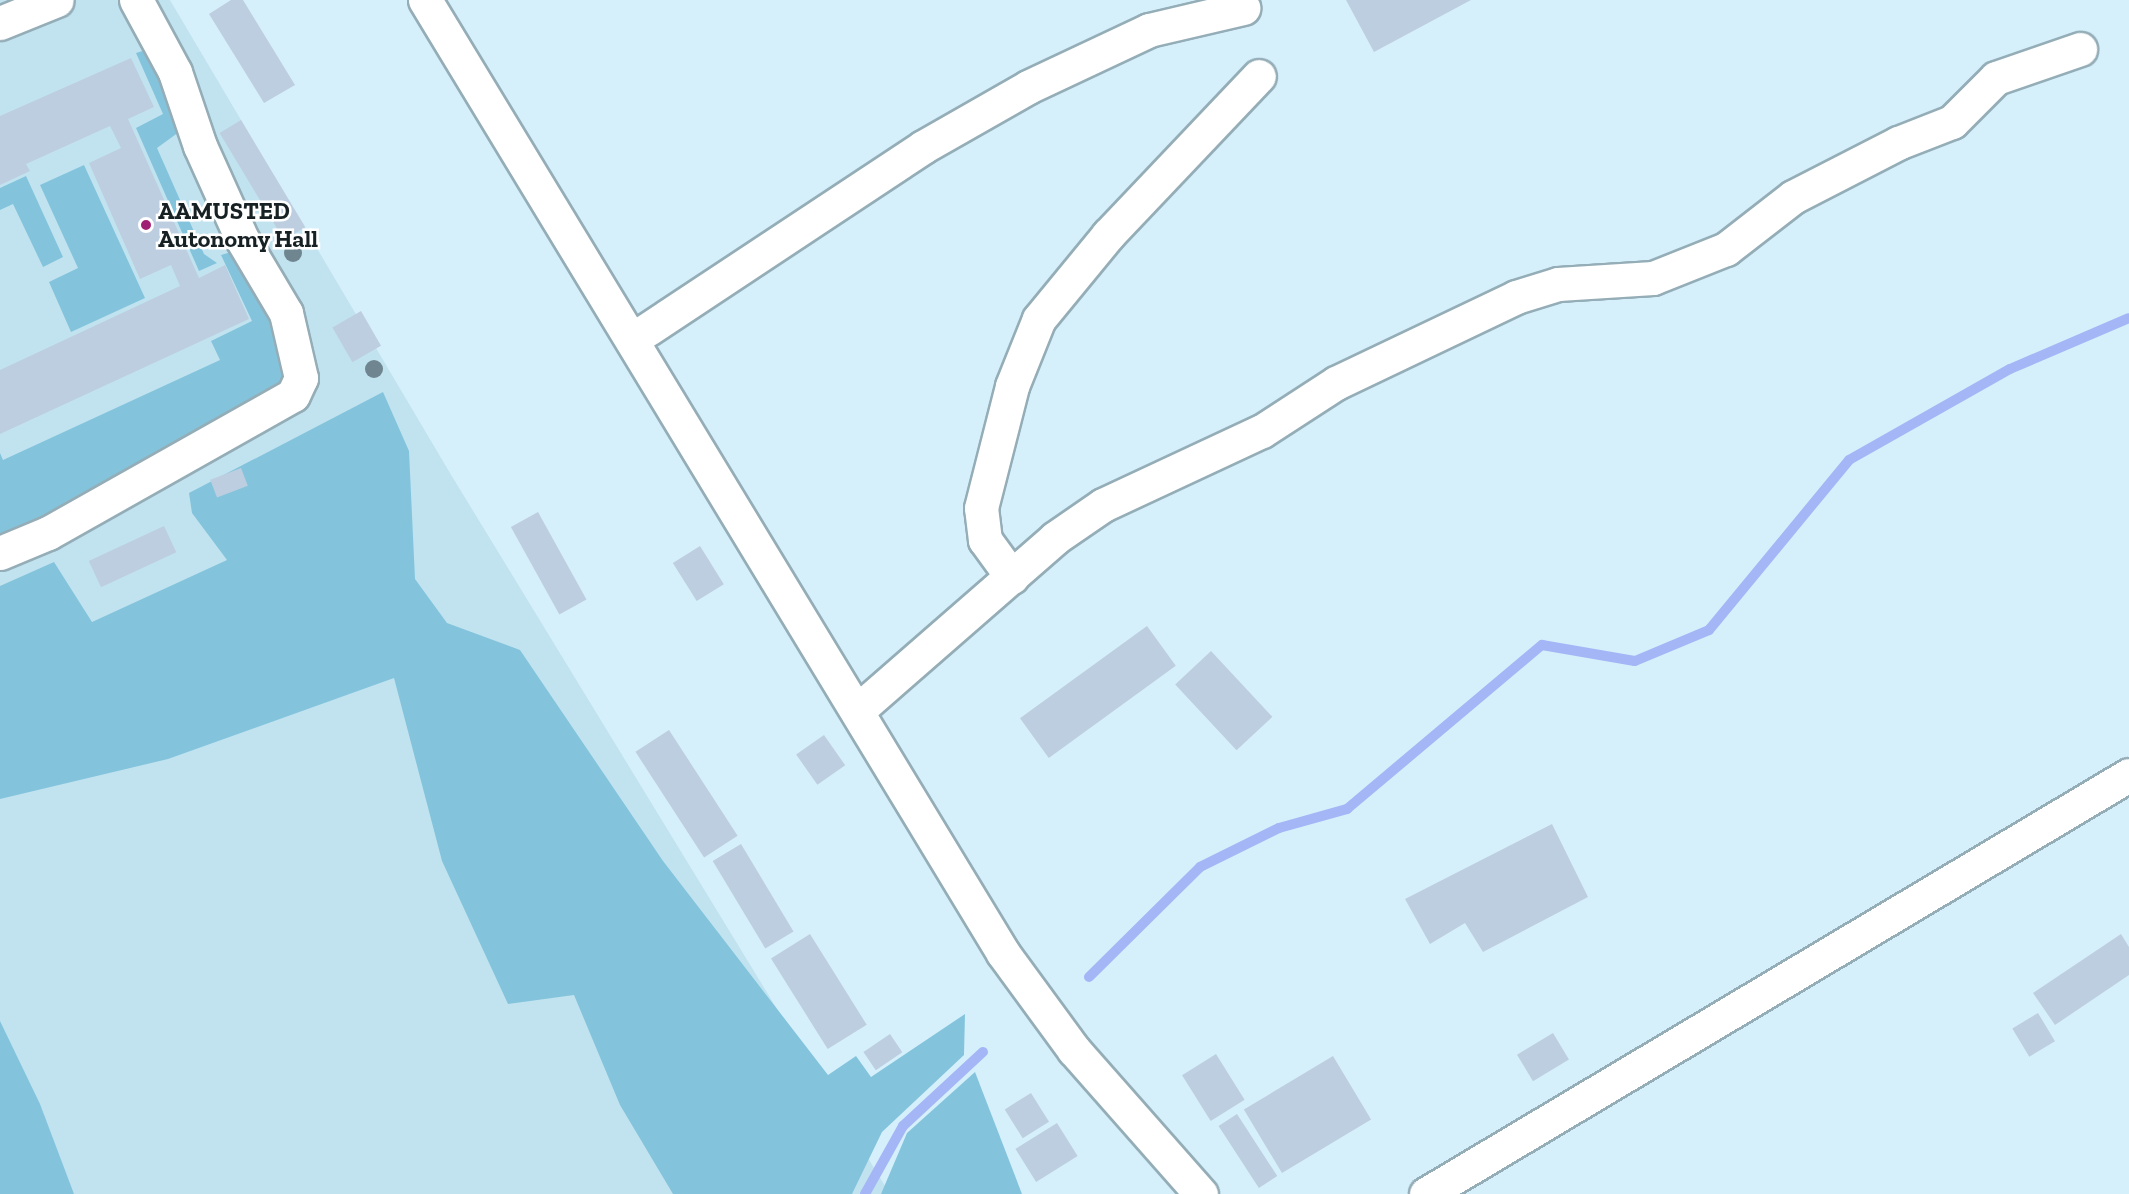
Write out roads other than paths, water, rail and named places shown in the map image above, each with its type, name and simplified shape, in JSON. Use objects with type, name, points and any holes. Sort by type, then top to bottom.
[{"type":"street","points":[[0,23],[57,0]]},
{"type":"street","points":[[0,553],[48,533],[293,395],[301,378],[286,313],[242,239],[200,146],[175,72],[136,0]]},
{"type":"street","points":[[425,0],[1004,953],[1074,1050],[1202,1194]]},
{"type":"street","points":[[633,339],[923,147],[1028,87],[1149,30],[1243,8]]},
{"type":"street","points":[[857,711],[1012,577],[1103,505],[1262,431],[1336,382],[1516,297],[1558,284],[1653,278],[1726,249],[1793,197],[1898,143],[1952,122],[1996,78],[2080,49]]},
{"type":"street","points":[[1012,577],[984,540],[980,516],[1012,386],[1039,319],[1108,235],[1259,76]]},
{"type":"street","points":[[1426,1194],[2129,775]]},
{"type":"waterway","points":[[1089,977],[1200,867],[1279,828],[1347,809],[1542,645],[1635,661],[1709,630],[1849,460],[2010,369],[2129,318]]},
{"type":"waterway","points":[[865,1194],[903,1126],[983,1052]]},
{"type":"place","name":"AAMUSTED Autonomy Hall","points":[[146,225]]}]
